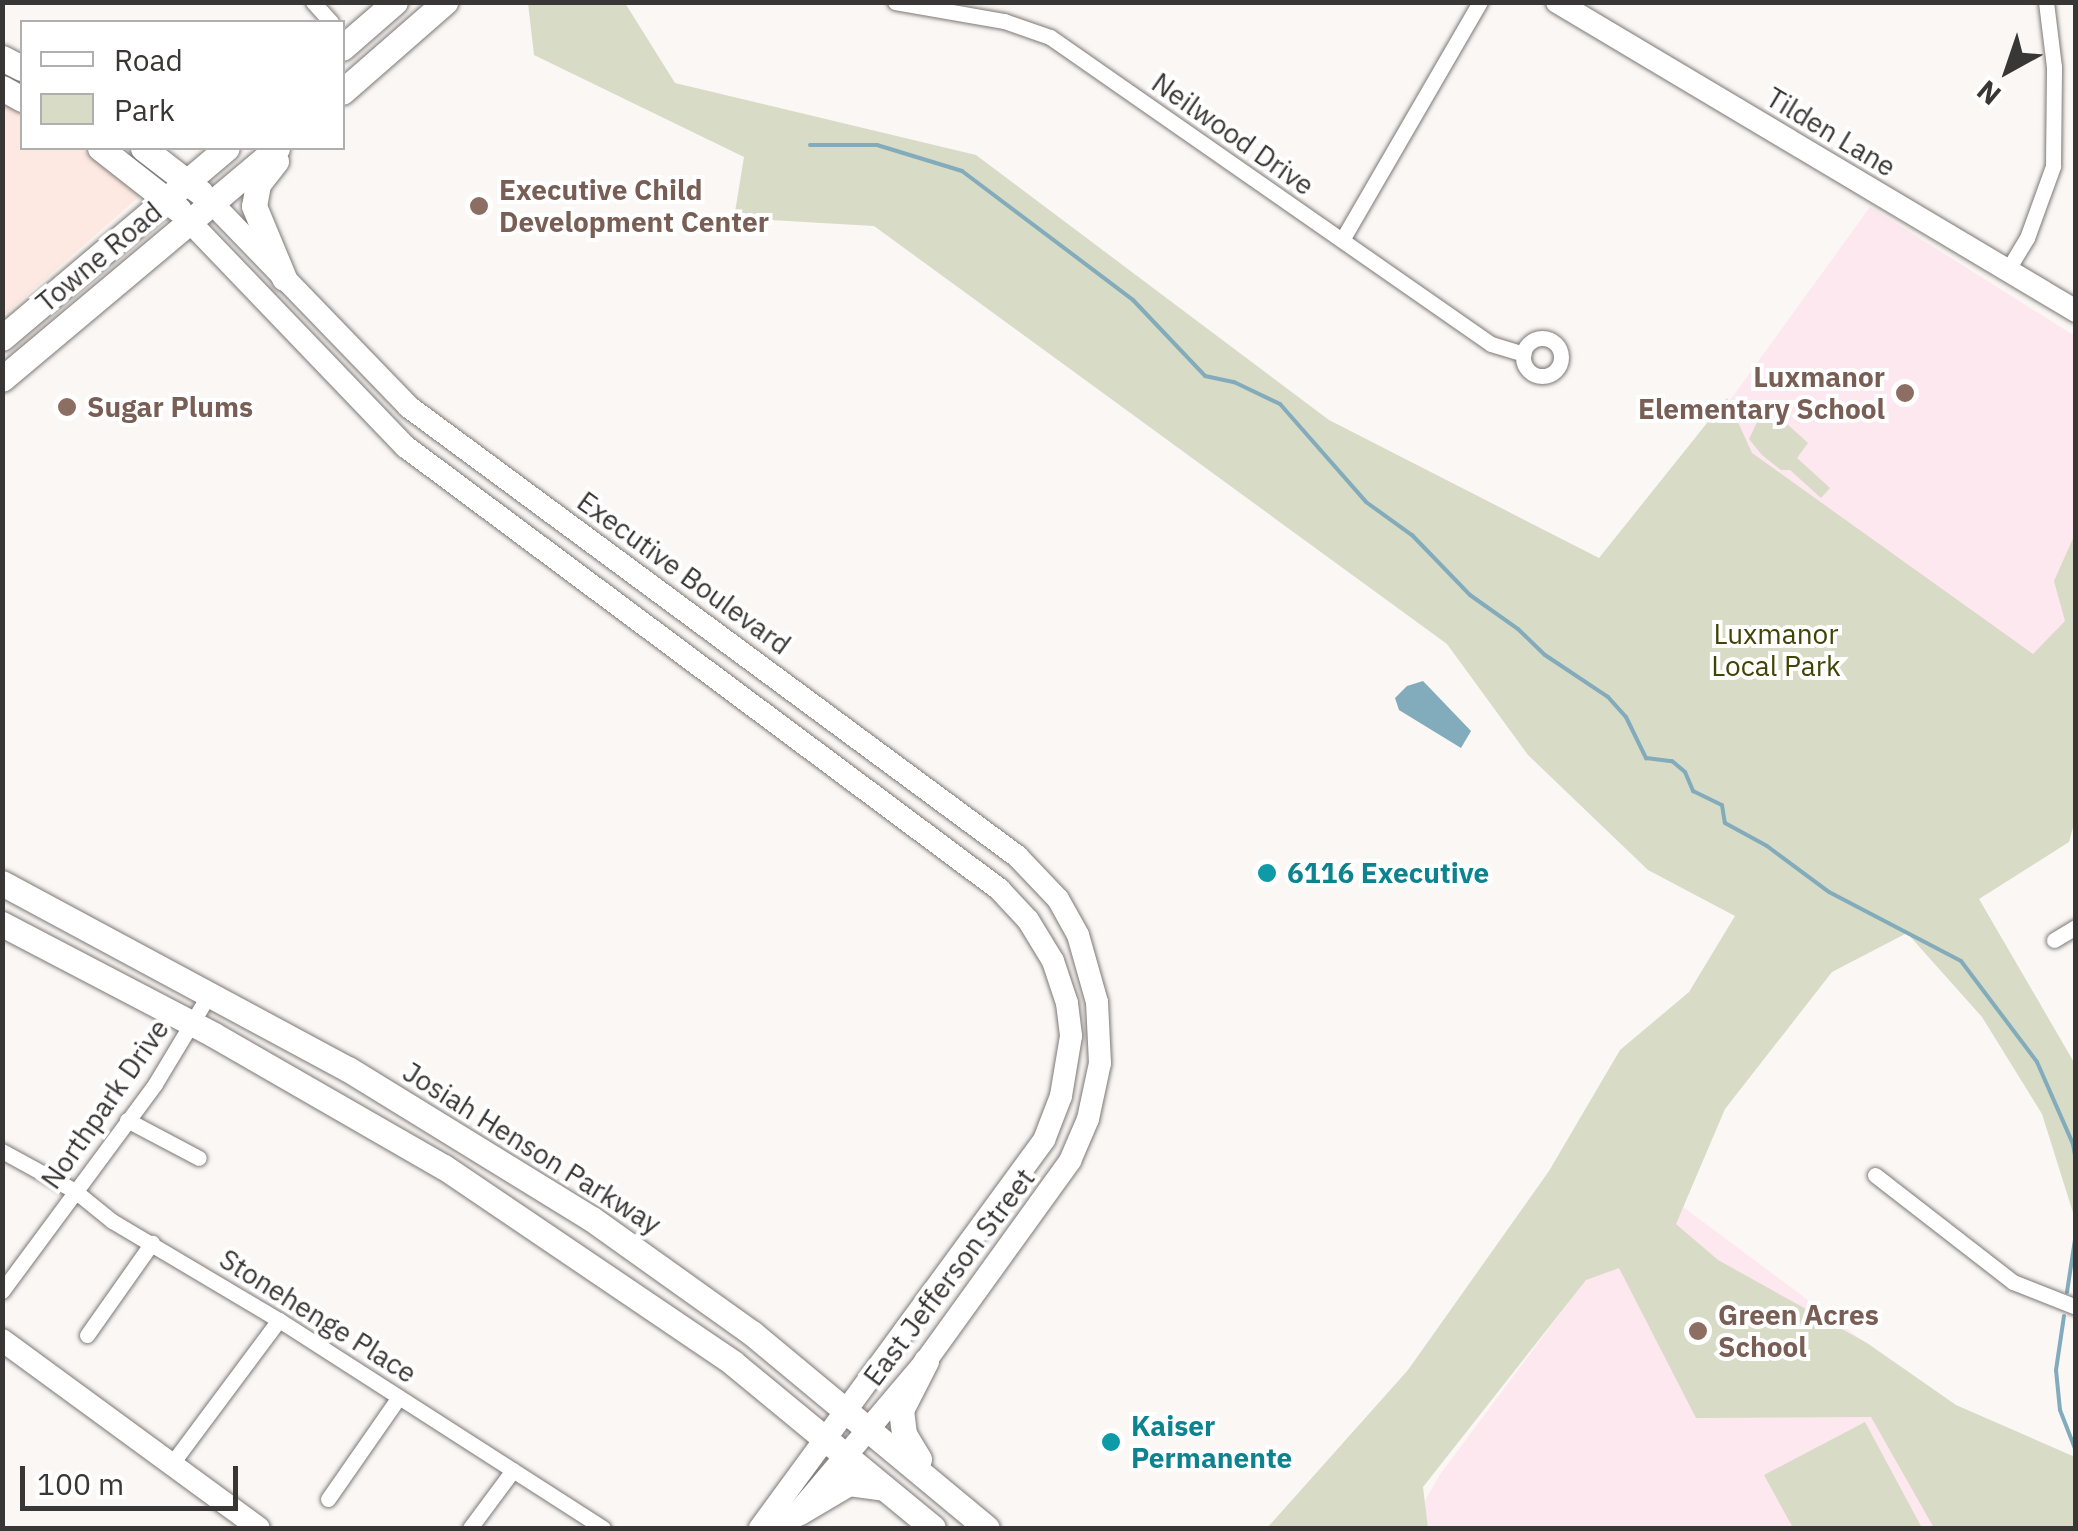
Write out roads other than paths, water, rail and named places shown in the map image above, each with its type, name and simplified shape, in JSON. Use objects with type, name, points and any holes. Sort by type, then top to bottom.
[{"type":"main road","points":[[345,41],[395,2]]},
{"type":"main road","points":[[345,89],[446,2]]},
{"type":"main road","points":[[103,150],[189,221]]},
{"type":"main road","name":"Executive Boulevard","points":[[145,150],[212,203]]},
{"type":"main road","name":"Towne Road","points":[[2,338],[225,150]]},
{"type":"main road","name":"Towne Road","points":[[2,378],[275,150]]},
{"type":"main road","points":[[284,278],[258,220],[254,198],[258,184],[286,150]]},
{"type":"main road","name":"Josiah Henson Parkway","points":[[2,883],[210,993],[462,1136],[592,1219],[752,1333],[987,1528]]},
{"type":"main road","points":[[2,924],[193,1024],[444,1167],[639,1296],[827,1438],[933,1528]]},
{"type":"main road","points":[[926,1362],[904,1400],[900,1422],[906,1440],[936,1484]]},
{"type":"main road","points":[[792,1521],[848,1483],[888,1489]]},
{"type":"street","name":"Neilwood Drive","points":[[895,2],[1004,22],[1050,37],[1491,344],[1523,354]]},
{"type":"street","points":[[1342,240],[1480,2]]},
{"type":"street","name":"Tilden Lane","points":[[1557,2],[2076,311]]},
{"type":"street","points":[[2006,271],[2027,238],[2053,166],[2054,68],[2046,2]]},
{"type":"street","name":"Executive Boulevard","points":[[212,203],[390,390],[1017,856],[1058,899],[1085,952],[1101,1032]]},
{"type":"street","points":[[189,221],[366,410],[425,461],[922,832],[945,803]]},
{"type":"street","points":[[425,461],[445,434]]},
{"type":"street","points":[[528,540],[549,511]]},
{"type":"street","points":[[656,633],[664,596]]},
{"type":"street","points":[[822,757],[846,730]]},
{"type":"street","name":"East Jefferson Street","points":[[760,1528],[1002,1202],[1051,1125],[1064,1083],[1071,1036],[1058,974],[1028,920],[998,889],[922,832]]},
{"type":"street","points":[[2054,940],[2076,927]]},
{"type":"street","name":"Northpark Drive","points":[[2,1291],[127,1120],[210,993]]},
{"type":"street","name":"East Jefferson Street","points":[[792,1521],[926,1362],[1070,1161],[1088,1119],[1097,1082],[1101,1032]]},
{"type":"street","points":[[127,1120],[199,1158]]},
{"type":"street","name":"Stonehenge Place","points":[[2,1150],[75,1191],[112,1221],[280,1320],[603,1528]]},
{"type":"street","points":[[1875,1175],[2013,1282],[2076,1307]]},
{"type":"street","points":[[1002,1202],[1034,1216]]},
{"type":"street","points":[[87,1335],[152,1243]]},
{"type":"street","points":[[173,1462],[280,1320]]},
{"type":"street","points":[[2,1340],[265,1528]]},
{"type":"street","points":[[328,1500],[399,1397]]},
{"type":"street","points":[[470,1528],[513,1470]]},
{"type":"water","points":[[1423,681],[1471,731],[1461,748],[1399,710],[1395,698],[1407,686]]},
{"type":"waterway","points":[[810,145],[877,145],[962,171],[1133,300],[1205,376],[1234,382],[1280,404],[1366,502],[1412,535],[1470,595],[1518,629],[1545,655],[1608,697],[1626,717],[1646,758],[1672,761],[1685,772],[1693,791],[1722,805],[1725,823],[1767,846],[1829,892],[1961,961],[2037,1062],[2073,1144],[2076,1161]]},
{"type":"waterway","points":[[2067,1292],[2076,1233]]},
{"type":"waterway","points":[[2064,1316],[2056,1370],[2060,1410],[2076,1451]]},
{"type":"place","name":"Executive Child Development Center","points":[[479,206]]},
{"type":"place","name":"Luxmanor Elementary School","points":[[1905,393]]},
{"type":"place","name":"Sugar Plums","points":[[67,407]]},
{"type":"place","name":"6116 Executive","points":[[1267,873]]},
{"type":"place","name":"Green Acres School","points":[[1698,1331]]},
{"type":"place","name":"Kaiser Permanente","points":[[1111,1442]]},
{"type":"park label","name":"Luxmanor Local Park","points":[[1776,650]]}]
